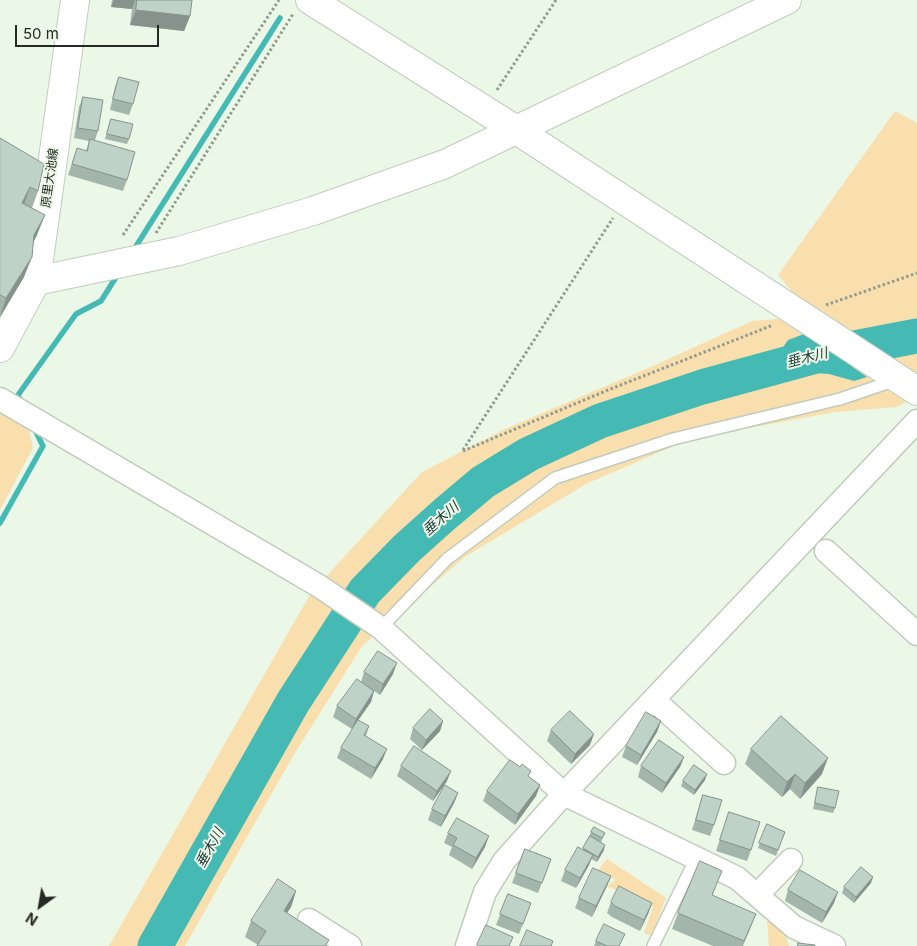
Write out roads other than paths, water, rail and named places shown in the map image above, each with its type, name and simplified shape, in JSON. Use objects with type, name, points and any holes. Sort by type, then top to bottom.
[{"type":"street","name":"原里大池線","points":[[0,348],[36,281],[75,0]]},
{"type":"street","points":[[36,281],[179,251],[313,211],[445,164],[787,0]]},
{"type":"street","points":[[303,4],[518,130],[799,314],[905,386]]},
{"type":"street","points":[[0,398],[319,586],[381,628],[564,794],[737,878],[794,928],[834,946]]},
{"type":"street","points":[[467,946],[485,892],[504,861],[564,794],[917,421]]},
{"type":"street","points":[[826,551],[917,634]]},
{"type":"street","points":[[654,700],[724,763]]},
{"type":"street","points":[[756,895],[791,860]]},
{"type":"street","points":[[309,920],[350,946]]},
{"type":"lane","points":[[381,628],[446,559],[555,478],[673,439],[840,399],[905,386]]},
{"type":"lane","points":[[653,946],[696,858]]},
{"type":"water","points":[[804,334],[867,377],[854,381],[829,374],[802,372],[733,388],[731,378],[769,368],[788,340]]},
{"type":"waterway","points":[[133,251],[280,18]]},
{"type":"waterway","points":[[21,402],[18,395],[76,314],[101,301],[118,274]]},
{"type":"waterway","name":"垂木川","points":[[155,946],[293,702],[365,591],[407,548],[483,482],[529,454],[600,421],[702,387],[823,354],[917,336]]},
{"type":"waterway","points":[[0,523],[43,446],[34,428]]}]
